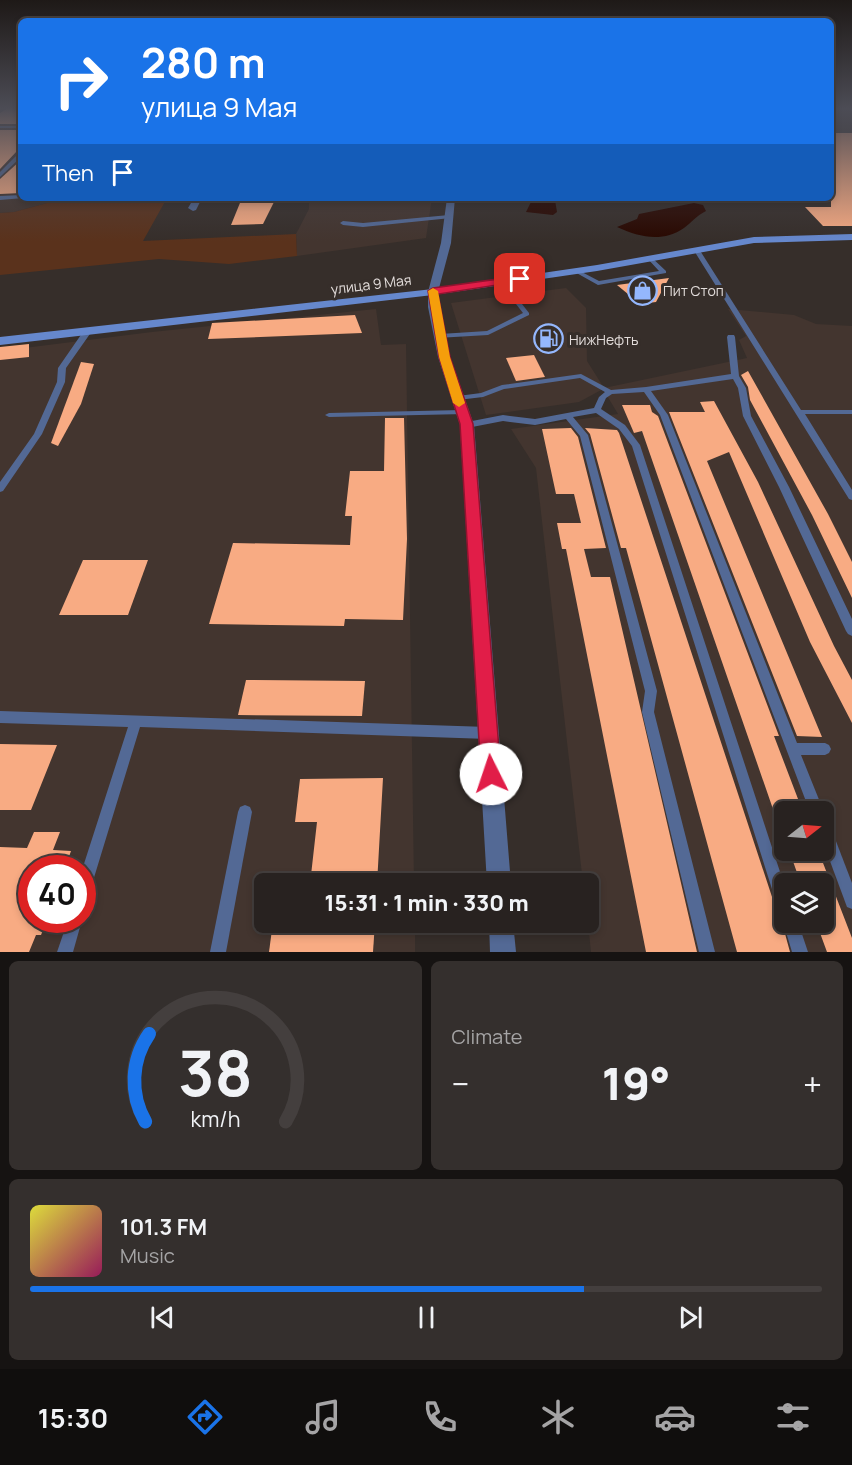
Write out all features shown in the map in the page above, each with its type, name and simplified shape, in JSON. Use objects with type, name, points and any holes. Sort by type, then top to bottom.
[{"type":"main road","name":"улица 9 Мая","points":[[0,341],[502,282],[754,240],[851,238]]},
{"type":"street","points":[[193,208],[196,201]]},
{"type":"street","points":[[451,201],[446,243],[433,291],[444,357],[462,411],[498,873]]},
{"type":"street","points":[[502,933],[504,952]]},
{"type":"lane","points":[[0,175],[18,157]]},
{"type":"lane","points":[[0,198],[18,197]]},
{"type":"lane","points":[[343,223],[363,225],[449,217]]},
{"type":"lane","points":[[696,249],[852,497]]},
{"type":"lane","points":[[576,271],[598,283],[664,272],[650,258]]},
{"type":"lane","points":[[440,336],[488,333],[527,314],[502,282]]},
{"type":"lane","points":[[0,489],[38,434],[61,382],[62,368],[88,331]]},
{"type":"lane","points":[[731,337],[735,376],[742,388],[747,416],[784,487],[852,631]]},
{"type":"lane","points":[[462,411],[483,396],[502,387],[581,376],[610,392]]},
{"type":"lane","points":[[597,410],[603,397],[610,392],[735,376]]},
{"type":"lane","points":[[646,389],[664,415],[813,801]]},
{"type":"lane","points":[[329,415],[462,411],[535,422],[597,410],[622,427],[636,445],[774,874]]},
{"type":"lane","points":[[799,412],[852,412]]},
{"type":"lane","points":[[567,416],[584,435],[651,692],[648,712],[707,952]]},
{"type":"lane","points":[[0,717],[488,733]]},
{"type":"lane","points":[[94,855],[136,721]]},
{"type":"lane","points":[[793,749],[825,749]]},
{"type":"lane","points":[[218,952],[245,812]]},
{"type":"lane","points":[[834,854],[852,902]]},
{"type":"lane","points":[[65,952],[71,933]]},
{"type":"lane","points":[[794,933],[800,952]]},
{"type":"shaded area","points":[[0,152],[18,152],[18,201],[55,201],[14,212],[0,213]]},
{"type":"shaded area","points":[[55,201],[165,201],[143,241],[296,234],[297,256],[229,264],[159,259],[0,275],[0,213],[14,212]]},
{"type":"shaded area","points":[[309,201],[432,201],[426,238],[297,256],[296,234],[309,209]]},
{"type":"shaded area","points":[[532,201],[555,201],[557,212],[553,215],[526,212]]},
{"type":"shaded area","points":[[694,203],[703,205],[706,211],[684,228],[667,236],[642,236],[617,227],[637,219],[639,214]]},
{"type":"shaded area","points":[[566,288],[586,308],[587,361],[604,388],[747,358],[739,340],[746,336],[728,309],[794,315],[816,324],[852,326],[852,952],[591,952],[589,933],[599,933],[599,873],[582,873],[536,468],[511,429],[618,414],[603,389],[579,402],[486,415],[451,303]]},
{"type":"shaded area","points":[[376,309],[381,345],[406,344],[414,873],[254,873],[254,933],[415,933],[415,952],[0,952],[0,351],[152,332]]},
{"type":"building","points":[[0,152],[16,152],[0,169]]},
{"type":"building","points":[[834,152],[852,152],[852,226],[823,226],[805,207],[831,207],[831,201],[834,201]]},
{"type":"building","points":[[18,163],[18,193],[0,194],[0,179]]},
{"type":"building","points":[[241,201],[274,201],[263,224],[231,225]]},
{"type":"building","name":"Пит Стоп","points":[[669,278],[656,302],[640,304],[617,285]]},
{"type":"building","points":[[355,315],[362,333],[208,339],[212,323]]},
{"type":"building","points":[[29,344],[29,357],[0,360],[0,347]]},
{"type":"building","points":[[534,355],[545,377],[516,381],[506,358]]},
{"type":"building","points":[[81,362],[94,364],[81,404],[58,446],[51,443]]},
{"type":"building","points":[[748,371],[828,514],[852,562],[852,598],[812,515],[750,400],[748,387],[741,375]]},
{"type":"building","points":[[714,401],[758,482],[852,680],[852,723],[810,642],[729,452],[707,461],[822,737],[797,736],[669,412],[705,412],[700,402]]},
{"type":"building","points":[[622,405],[650,405],[652,412],[658,416],[779,736],[774,736],[799,801],[774,801],[774,812],[642,431],[634,433]]},
{"type":"building","points":[[385,418],[404,418],[407,539],[403,620],[345,619],[344,626],[209,624],[233,543],[350,545],[352,516],[345,516],[350,471],[384,471]]},
{"type":"building","points":[[571,428],[578,437],[606,548],[584,549],[591,577],[610,577],[697,952],[646,952],[566,549],[562,549],[557,523],[581,523],[574,494],[556,494],[542,429]]},
{"type":"building","points":[[585,428],[617,430],[619,433],[774,903],[774,933],[785,933],[790,952],[737,952],[626,548],[621,548],[590,434]]},
{"type":"building","points":[[83,560],[148,560],[128,615],[59,615]]},
{"type":"building","points":[[246,680],[365,681],[362,716],[238,715]]},
{"type":"building","points":[[0,744],[57,745],[31,810],[0,810]]},
{"type":"building","points":[[383,778],[378,873],[311,873],[317,822],[295,822],[300,779]]},
{"type":"building","points":[[34,832],[60,832],[53,850],[71,851],[70,855],[18,855],[18,933],[42,933],[36,935],[29,952],[0,952],[0,847],[27,848]]},
{"type":"building","points":[[793,861],[822,861],[827,873],[797,873]]},
{"type":"building","points":[[834,891],[852,938],[852,952],[827,952],[820,933],[834,933]]},
{"type":"building","points":[[272,933],[374,933],[373,952],[269,952]]},
{"type":"slow traffic","points":[[433,291],[444,357],[459,403]]},
{"type":"place","name":"Пит Стоп","points":[[642,290]]},
{"type":"place","name":"НижНефть","points":[[548,339]]},
{"type":"route","points":[[491,774],[466,424],[444,357],[433,291],[520,279]]}]
